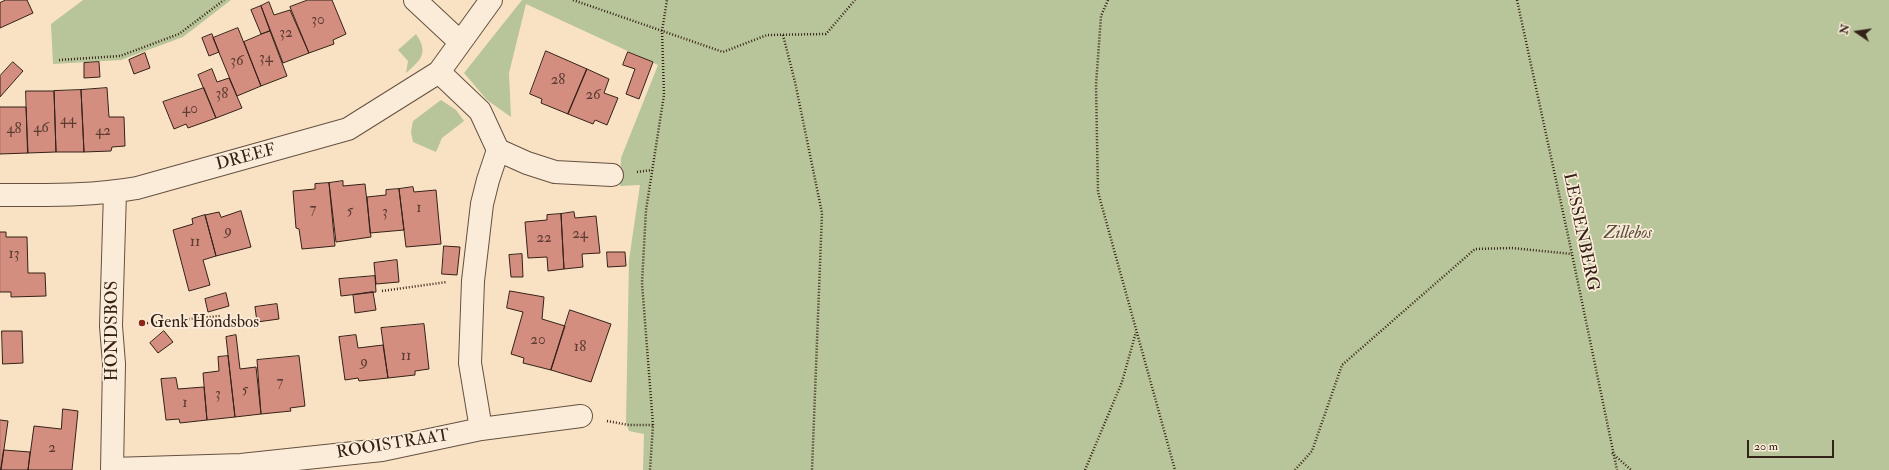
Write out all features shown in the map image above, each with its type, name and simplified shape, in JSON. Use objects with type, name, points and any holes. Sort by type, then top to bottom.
[{"type":"street","points":[[415,0],[460,42]]},
{"type":"street","name":"DREEF","points":[[0,195],[49,195],[115,192],[137,188],[348,129],[440,72],[491,0]]},
{"type":"street","points":[[440,72],[480,111],[498,150],[527,163],[555,172],[612,175]]},
{"type":"street","points":[[481,429],[470,363],[473,281],[482,204],[498,150]]},
{"type":"street","name":"HONDSBOS","points":[[112,469],[114,364],[111,326],[115,192]]},
{"type":"street","name":"ROOISTRAAT","points":[[112,469],[241,466],[382,450],[481,429],[581,416]]},
{"type":"path","points":[[59,60],[120,56],[179,34],[224,0]]},
{"type":"path","points":[[573,0],[723,52],[767,35],[826,34],[855,0]]},
{"type":"path","points":[[650,470],[653,425],[642,283],[646,210],[664,95],[662,31],[668,0]]},
{"type":"path","points":[[1108,0],[1101,16],[1096,85],[1098,192],[1175,470]]},
{"type":"path","name":"LESSENBERG","points":[[1517,0],[1572,254],[1612,453],[1617,470]]},
{"type":"path","points":[[783,35],[795,82],[822,213],[812,470]]},
{"type":"path","points":[[1295,470],[1312,451],[1342,365],[1474,249],[1512,248],[1572,254]]},
{"type":"path","points":[[382,291],[453,282]]},
{"type":"path","points":[[138,324],[220,316]]},
{"type":"path","points":[[1085,470],[1122,382],[1136,331]]},
{"type":"path","points":[[605,420],[629,425],[653,425]]},
{"type":"path","points":[[1612,453],[1631,470]]},
{"type":"green space","points":[[83,0],[231,0],[183,37],[121,60],[53,64],[51,24]]},
{"type":"green space","name":"Zillebos","points":[[522,0],[1889,0],[1889,470],[643,470],[644,434],[629,431],[626,422],[629,260],[640,185],[620,186],[621,158],[658,65],[526,4],[509,73],[511,117],[487,100],[464,73]]},
{"type":"green space","points":[[416,34],[422,46],[422,56],[406,73],[408,61],[398,50]]},
{"type":"green space","points":[[441,100],[456,110],[464,121],[442,138],[436,152],[413,142],[411,132],[413,121]]},
{"type":"building","points":[[6,0],[27,0],[33,13],[0,28],[0,3]]},
{"type":"building","points":[[308,0],[332,0],[346,34],[333,40],[334,44],[309,53],[290,7]]},
{"type":"building","points":[[269,2],[274,15],[290,10],[309,53],[283,63],[261,6]]},
{"type":"building","points":[[261,6],[270,31],[261,34],[251,10]]},
{"type":"building","points":[[238,28],[261,86],[237,96],[213,38]]},
{"type":"building","points":[[270,31],[287,76],[261,86],[244,42]]},
{"type":"building","points":[[212,34],[219,52],[209,56],[202,38]]},
{"type":"building","points":[[546,51],[587,69],[568,114],[541,103],[542,99],[530,94]]},
{"type":"building","points":[[628,52],[653,62],[639,99],[626,94],[635,69],[623,65]]},
{"type":"building","points":[[145,53],[150,68],[134,74],[129,60]]},
{"type":"building","points":[[13,62],[23,71],[0,97],[0,76]]},
{"type":"building","points":[[99,62],[100,77],[84,78],[84,63]]},
{"type":"building","points":[[212,69],[217,82],[229,78],[242,108],[216,118],[198,75]]},
{"type":"building","points":[[587,69],[609,79],[604,93],[618,98],[607,125],[595,120],[593,124],[568,114]]},
{"type":"building","points":[[107,88],[109,117],[124,117],[125,146],[112,147],[111,151],[84,152],[81,90]]},
{"type":"building","points":[[204,88],[216,118],[188,128],[186,124],[174,129],[163,102]]},
{"type":"building","points":[[81,90],[84,152],[56,152],[54,91]]},
{"type":"building","points":[[26,91],[54,91],[56,152],[28,153]]},
{"type":"building","points":[[0,107],[26,107],[28,153],[0,154]]},
{"type":"building","points":[[343,181],[343,186],[365,184],[371,237],[336,242],[329,183]]},
{"type":"building","points":[[329,183],[335,246],[302,249],[299,229],[296,228],[293,191],[315,189],[315,184]]},
{"type":"building","points":[[413,187],[414,192],[436,190],[441,244],[406,247],[399,189]]},
{"type":"building","points":[[399,189],[404,230],[370,233],[367,197],[386,195],[386,190]]},
{"type":"building","points":[[241,211],[251,247],[216,256],[205,215],[219,212],[221,217]]},
{"type":"building","points":[[574,212],[575,218],[596,216],[600,253],[582,254],[583,267],[564,269],[561,214]]},
{"type":"building","points":[[561,214],[564,269],[548,271],[547,257],[528,258],[525,222],[547,220],[547,215]]},
{"type":"building","points":[[205,215],[216,256],[203,260],[210,285],[189,291],[173,230],[193,224],[192,219]]},
{"type":"building","points":[[0,232],[6,232],[6,237],[27,237],[28,273],[45,273],[46,296],[11,297],[11,292],[0,292]]},
{"type":"building","points":[[444,246],[460,247],[457,275],[442,274]]},
{"type":"building","points":[[607,252],[625,252],[626,266],[608,267]]},
{"type":"building","points":[[522,254],[523,277],[511,277],[509,255]]},
{"type":"building","points":[[397,260],[399,282],[376,284],[374,263]]},
{"type":"building","points":[[375,276],[376,292],[341,296],[339,279]]},
{"type":"building","points":[[510,291],[544,297],[542,319],[565,326],[551,370],[523,363],[524,358],[511,354],[523,312],[507,308]]},
{"type":"building","points":[[373,292],[376,310],[355,313],[353,295]]},
{"type":"building","points":[[226,293],[229,306],[208,312],[205,299]]},
{"type":"building","points":[[277,304],[279,319],[257,322],[255,307]]},
{"type":"building","points":[[570,310],[611,324],[591,382],[551,370]]},
{"type":"building","points":[[424,324],[429,369],[415,371],[415,375],[388,378],[381,328]]},
{"type":"building","points":[[2,331],[22,331],[23,363],[3,364]]},
{"type":"building","points":[[164,331],[173,342],[158,353],[150,343]]},
{"type":"building","points":[[236,335],[240,369],[256,367],[261,414],[235,417],[226,337]]},
{"type":"building","points":[[356,335],[358,348],[383,345],[388,378],[359,381],[358,378],[345,380],[339,337]]},
{"type":"building","points":[[228,356],[235,417],[207,420],[203,373],[219,371],[218,357]]},
{"type":"building","points":[[299,356],[305,406],[290,408],[291,411],[261,414],[257,360]]},
{"type":"building","points":[[176,378],[178,389],[204,387],[207,420],[180,423],[179,419],[166,420],[161,379]]},
{"type":"building","points":[[63,409],[78,411],[72,470],[28,470],[34,426],[61,429]]},
{"type":"building","points":[[0,420],[8,421],[1,470],[0,470]]},
{"type":"building","points":[[4,450],[30,452],[28,470],[1,470]]},
{"type":"place","name":"Genk Hondsbos","points":[[142,323]]}]
